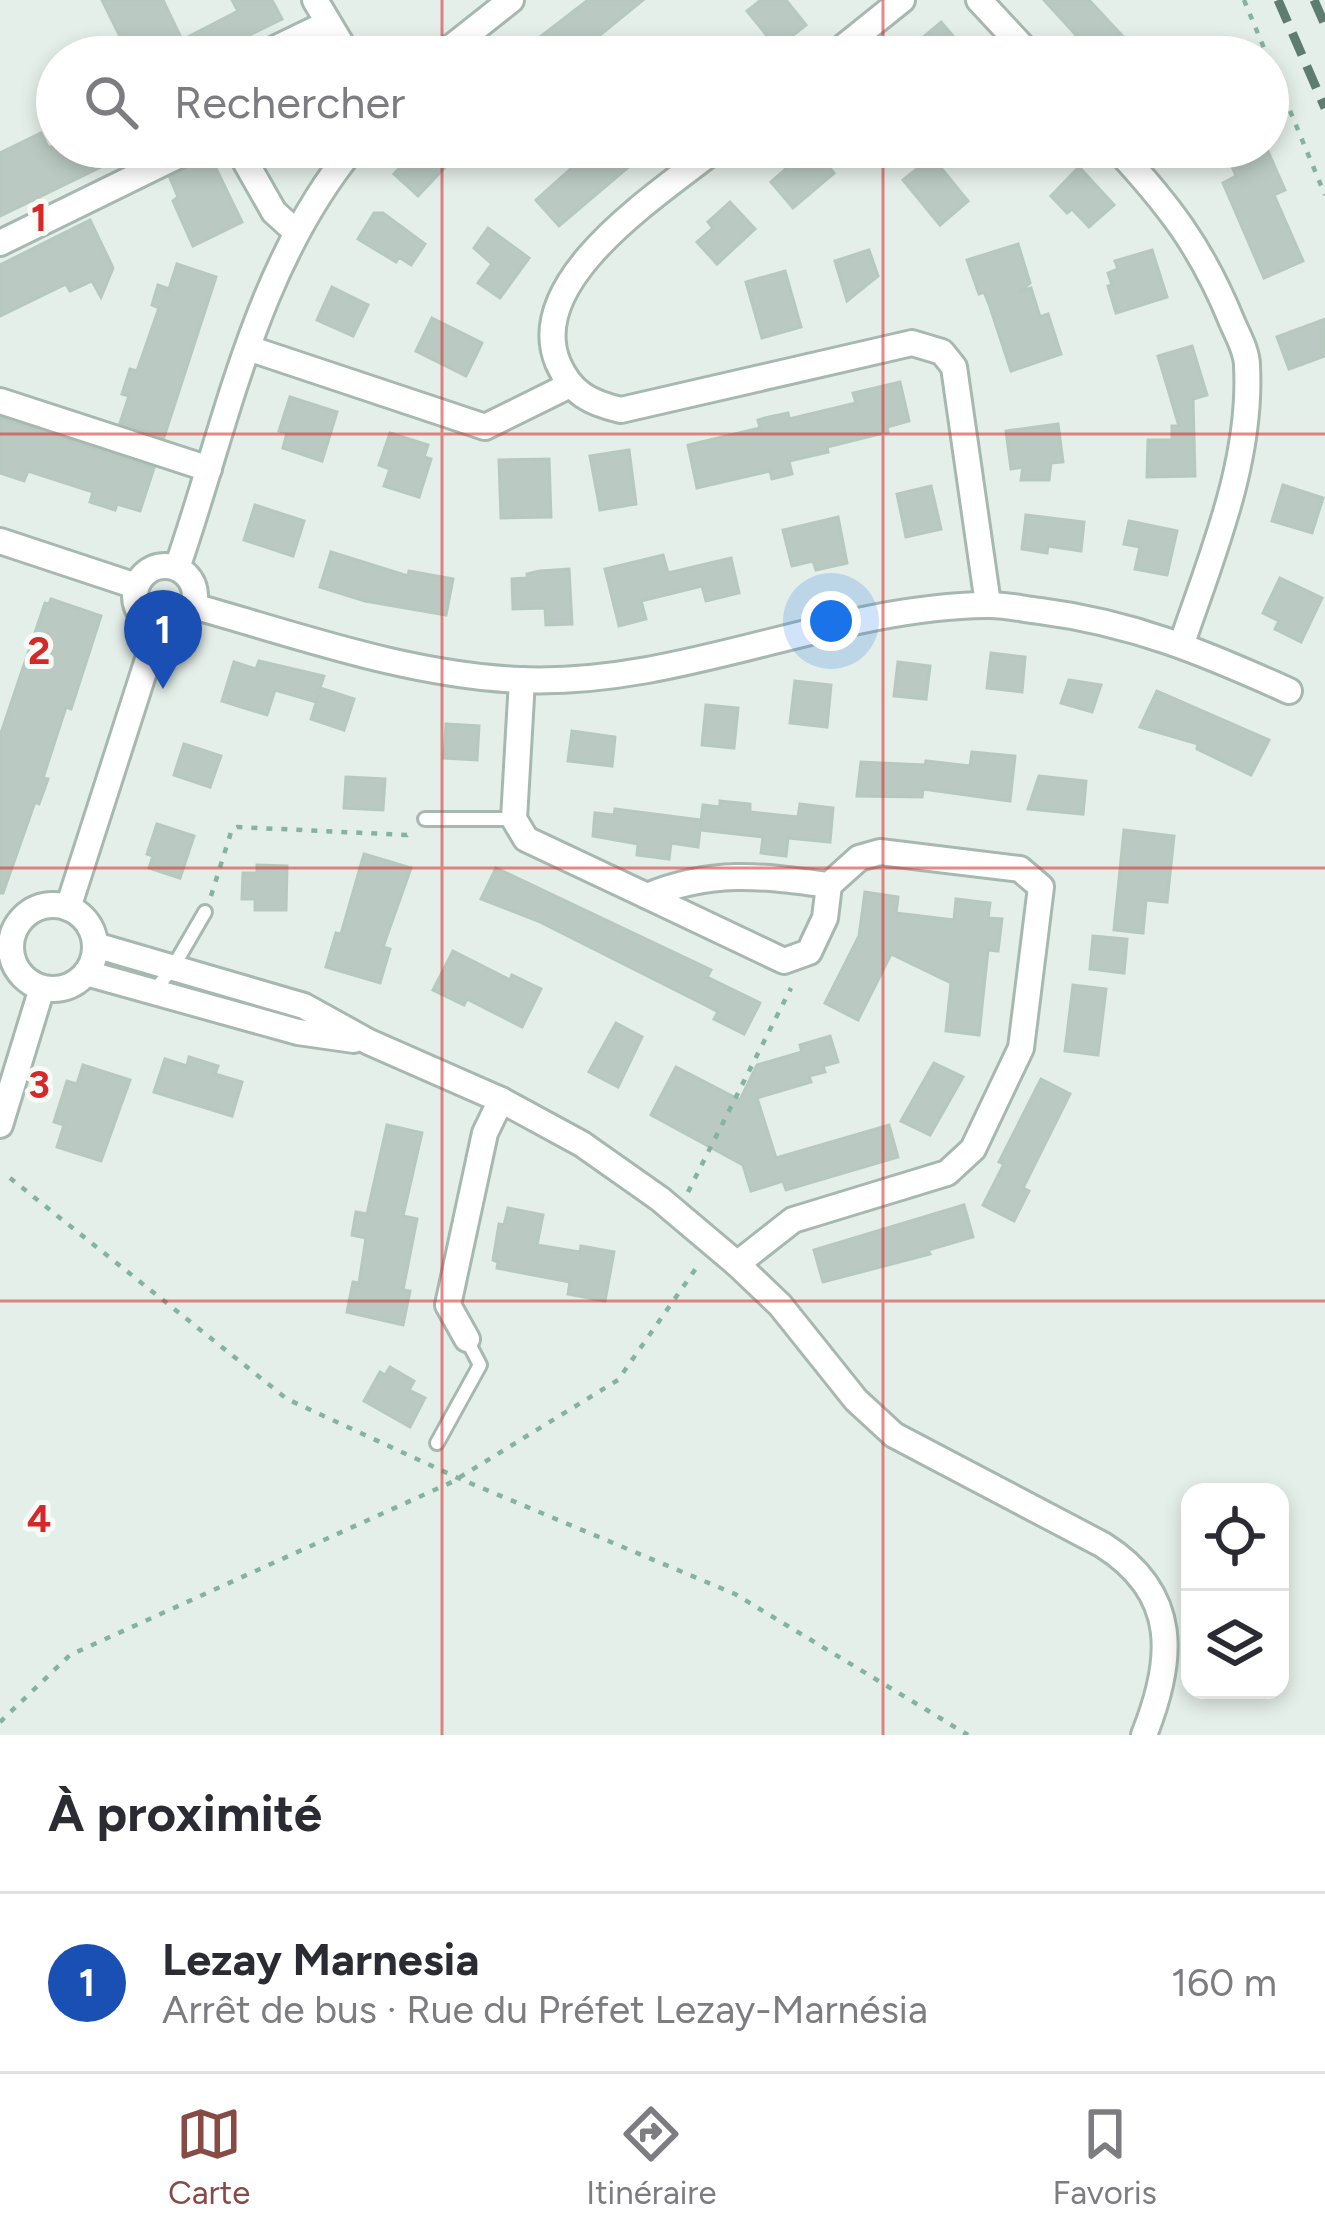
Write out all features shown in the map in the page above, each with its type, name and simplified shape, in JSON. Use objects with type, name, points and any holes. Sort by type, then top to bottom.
[{"type":"street","points":[[315,0],[336,36]]},
{"type":"street","points":[[466,36],[511,0]]},
{"type":"street","points":[[857,36],[902,0]]},
{"type":"street","points":[[979,0],[1012,36]]},
{"type":"street","points":[[301,36],[328,23]]},
{"type":"street","points":[[0,243],[153,168]]},
{"type":"street","points":[[249,168],[274,212],[295,231]]},
{"type":"street","points":[[177,568],[248,348],[295,231],[336,168]]},
{"type":"street","points":[[693,168],[580,263],[553,311],[550,338],[570,385],[590,403],[621,410],[912,344],[942,352],[954,367],[988,604]]},
{"type":"street","points":[[1135,168],[1170,206],[1202,256],[1247,360],[1246,415],[1230,500],[1182,643]]},
{"type":"street","points":[[248,348],[485,427],[570,385]]},
{"type":"street","points":[[0,401],[209,469]]},
{"type":"street","points":[[0,541],[136,586]]},
{"type":"street","points":[[177,568],[190,580],[193,605],[183,619],[159,625],[149,621],[136,606],[136,586],[148,570],[177,568]]},
{"type":"street","points":[[193,605],[415,669],[522,680],[638,674],[907,612],[988,604],[1084,616],[1182,643],[1289,691]]},
{"type":"street","points":[[68,908],[159,625]]},
{"type":"street","points":[[522,680],[514,819],[526,839],[784,961],[808,952],[825,918],[830,885],[859,859],[880,852],[1020,868],[1041,887],[1021,1048],[973,1149],[947,1173],[794,1220],[737,1264]]},
{"type":"street","points":[[647,896],[686,880],[747,874],[830,885]]},
{"type":"street","points":[[45,906],[68,908],[84,919],[95,945],[86,973],[66,987],[42,988],[21,975],[5,952],[12,916],[45,906]]},
{"type":"street","points":[[95,945],[304,1006],[582,1144],[677,1213],[780,1305],[856,1400],[894,1435],[1103,1544],[1132,1568],[1152,1596],[1167,1652],[1162,1685],[1144,1735]]},
{"type":"street","points":[[86,973],[298,1032],[369,1042]]},
{"type":"street","points":[[0,1125],[42,988]]},
{"type":"street","points":[[467,1339],[448,1305],[485,1133],[501,1100]]},
{"type":"lane","points":[[425,819],[514,819]]},
{"type":"lane","points":[[152,993],[205,913]]},
{"type":"lane","points":[[437,1442],[480,1365],[467,1339]]},
{"type":"path","points":[[1244,0],[1259,36]]},
{"type":"path","points":[[1289,108],[1325,195]]},
{"type":"path","points":[[205,913],[232,829],[407,835],[425,819]]},
{"type":"path","points":[[677,1213],[792,986],[796,956]]},
{"type":"path","points":[[10,1178],[287,1400],[458,1478],[735,1594],[968,1735]]},
{"type":"path","points":[[0,1722],[70,1655],[458,1478],[618,1380],[714,1243]]},
{"type":"building","points":[[102,0],[163,0],[180,36],[120,36]]},
{"type":"building","points":[[232,0],[272,0],[282,19],[248,36],[190,36],[238,11]]},
{"type":"building","points":[[588,0],[643,0],[599,36],[541,36]]},
{"type":"building","points":[[761,0],[786,0],[806,25],[792,36],[767,36],[747,11]]},
{"type":"building","points":[[1044,0],[1089,0],[1122,36],[1077,36]]},
{"type":"building","points":[[941,22],[953,36],[925,36]]},
{"type":"building","points":[[36,135],[36,168],[99,168],[0,216],[0,153]]},
{"type":"building","points":[[188,168],[216,168],[242,222],[193,246],[173,201],[178,197],[170,178]]},
{"type":"building","points":[[400,168],[444,168],[418,196],[394,174]]},
{"type":"building","points":[[572,168],[627,168],[559,226],[536,200]]},
{"type":"building","points":[[830,168],[834,173],[793,208],[771,182],[786,169]]},
{"type":"building","points":[[918,168],[941,168],[968,201],[940,225],[903,180]]},
{"type":"building","points":[[1080,168],[1114,205],[1089,227],[1051,196]]},
{"type":"building","points":[[1233,168],[1275,168],[1285,190],[1274,195],[1303,261],[1264,278],[1223,183],[1236,176]]},
{"type":"building","points":[[730,202],[755,229],[717,264],[697,242],[713,228],[708,222]]},
{"type":"building","points":[[374,213],[383,213],[425,244],[411,265],[399,257],[396,262],[358,239]]},
{"type":"building","points":[[90,220],[113,268],[101,297],[92,281],[70,291],[66,284],[0,316],[0,265]]},
{"type":"building","points":[[488,228],[529,258],[500,298],[478,283],[492,264],[474,248]]},
{"type":"building","points":[[1018,244],[1030,283],[1019,292],[1031,288],[1040,317],[1048,314],[1061,354],[1011,371],[989,304],[984,292],[979,294],[967,260]]},
{"type":"building","points":[[869,250],[878,276],[847,301],[835,261]]},
{"type":"building","points":[[1152,250],[1167,297],[1116,313],[1108,273],[1118,269],[1115,261]]},
{"type":"building","points":[[177,264],[216,277],[164,437],[120,423],[129,396],[122,394],[130,369],[137,371],[159,308],[152,305],[158,285],[169,289]]},
{"type":"building","points":[[785,271],[801,327],[762,338],[746,282]]},
{"type":"building","points":[[332,287],[368,305],[353,336],[317,320]]},
{"type":"building","points":[[432,318],[482,343],[466,376],[416,351]]},
{"type":"building","points":[[1325,319],[1325,356],[1289,369],[1277,337]]},
{"type":"building","points":[[1192,346],[1207,395],[1193,399],[1195,476],[1147,477],[1148,440],[1172,440],[1172,426],[1179,426],[1158,356]]},
{"type":"building","points":[[900,382],[909,421],[887,427],[888,432],[789,461],[792,474],[772,479],[770,471],[697,488],[688,445],[760,428],[758,420],[769,417],[788,413],[789,419],[856,403],[853,393]]},
{"type":"building","points":[[290,397],[337,412],[322,461],[283,448],[287,433],[279,431]]},
{"type":"building","points":[[0,418],[154,468],[140,511],[90,502],[93,492],[28,471],[24,481],[0,473]]},
{"type":"building","points":[[1058,424],[1063,462],[1051,463],[1049,480],[1021,480],[1023,467],[1011,469],[1006,431]]},
{"type":"building","points":[[390,433],[428,445],[424,457],[431,459],[419,497],[384,486],[390,469],[379,465]]},
{"type":"building","points":[[629,450],[636,504],[600,510],[590,456]]},
{"type":"building","points":[[549,459],[551,517],[501,518],[499,460]]},
{"type":"building","points":[[1283,485],[1323,498],[1312,533],[1272,521]]},
{"type":"building","points":[[931,486],[941,529],[906,537],[897,494]]},
{"type":"building","points":[[255,505],[304,521],[293,556],[244,540]]},
{"type":"building","points":[[1026,515],[1084,522],[1081,551],[1048,546],[1047,553],[1022,549]]},
{"type":"building","points":[[838,517],[847,563],[816,570],[813,561],[792,566],[783,530]]},
{"type":"building","points":[[1129,521],[1177,531],[1167,575],[1135,569],[1140,547],[1124,544]]},
{"type":"building","points":[[331,552],[408,576],[409,571],[453,579],[446,615],[365,601],[320,587]]},
{"type":"building","points":[[663,555],[668,573],[731,558],[739,593],[706,601],[702,586],[641,601],[646,619],[619,626],[605,569]]},
{"type":"building","points":[[569,569],[572,624],[546,625],[545,608],[513,609],[512,579]]},
{"type":"building","points":[[1280,578],[1322,598],[1301,642],[1275,629],[1279,621],[1263,613]]},
{"type":"building","points":[[51,599],[101,616],[71,709],[66,707],[39,804],[35,802],[0,893],[0,736],[45,603]]},
{"type":"building","points":[[991,653],[1025,657],[1022,692],[987,688]]},
{"type":"building","points":[[259,661],[324,676],[320,688],[354,699],[344,730],[311,719],[319,694],[316,702],[275,690],[267,715],[222,701],[234,662],[256,669]]},
{"type":"building","points":[[898,662],[930,666],[926,699],[894,696]]},
{"type":"building","points":[[1069,680],[1101,685],[1092,712],[1061,703]]},
{"type":"building","points":[[795,681],[831,685],[827,727],[790,723]]},
{"type":"building","points":[[1157,691],[1269,740],[1251,775],[1197,749],[1198,744],[1140,727]]},
{"type":"building","points":[[706,705],[738,708],[734,748],[702,745]]},
{"type":"building","points":[[446,724],[479,726],[477,760],[444,758]]},
{"type":"building","points":[[572,731],[615,737],[612,766],[568,761]]},
{"type":"building","points":[[184,744],[221,756],[210,787],[174,775]]},
{"type":"building","points":[[972,752],[1015,756],[1010,801],[923,789],[922,797],[857,796],[861,762],[970,766]]},
{"type":"building","points":[[1039,776],[1086,781],[1083,814],[1028,809]]},
{"type":"building","points":[[346,777],[385,779],[383,810],[344,808]]},
{"type":"building","points":[[720,801],[750,804],[750,812],[798,817],[800,804],[833,808],[830,842],[788,838],[786,856],[761,853],[763,837],[700,830],[703,805],[720,807]]},
{"type":"building","points":[[615,809],[701,820],[698,847],[671,843],[669,859],[637,855],[638,844],[593,836],[595,813],[614,815]]},
{"type":"building","points":[[157,824],[194,836],[180,878],[149,868],[153,856],[147,854]]},
{"type":"building","points":[[1124,830],[1174,836],[1167,902],[1146,900],[1143,933],[1114,930]]},
{"type":"building","points":[[364,854],[411,868],[383,947],[390,949],[380,983],[326,967],[336,933],[341,934]]},
{"type":"building","points":[[257,865],[287,866],[286,910],[255,910],[255,899],[242,899],[243,873],[257,873]]},
{"type":"building","points":[[496,868],[711,970],[707,977],[760,1003],[744,1034],[714,1019],[718,1012],[707,1006],[538,921],[481,899]]},
{"type":"building","points":[[865,892],[898,897],[896,913],[954,920],[956,899],[990,903],[988,918],[1002,919],[998,951],[988,950],[979,1035],[946,1031],[951,983],[891,954],[858,1020],[825,1003],[859,936]]},
{"type":"building","points":[[1093,936],[1127,939],[1124,973],[1090,969]]},
{"type":"building","points":[[453,951],[510,980],[512,975],[541,989],[522,1027],[467,999],[464,1005],[433,990]]},
{"type":"building","points":[[1073,985],[1106,989],[1098,1055],[1065,1051]]},
{"type":"building","points":[[616,1023],[642,1037],[618,1087],[589,1072]]},
{"type":"building","points":[[830,1036],[838,1062],[809,1076],[811,1082],[757,1098],[776,1158],[889,1125],[898,1157],[786,1190],[783,1181],[751,1191],[743,1165],[651,1115],[676,1067],[740,1100],[757,1065],[802,1052],[800,1045]]},
{"type":"building","points":[[189,1057],[218,1066],[215,1074],[242,1082],[232,1116],[154,1092],[165,1059],[187,1066]]},
{"type":"building","points":[[934,1063],[963,1077],[930,1135],[901,1121]]},
{"type":"building","points":[[83,1065],[130,1080],[101,1161],[57,1147],[64,1125],[54,1122],[67,1081],[77,1084]]},
{"type":"building","points":[[1041,1079],[1070,1094],[1023,1188],[1029,1191],[1014,1221],[983,1205]]},
{"type":"building","points":[[387,1125],[422,1133],[403,1216],[417,1219],[403,1290],[410,1291],[403,1325],[347,1312],[353,1282],[359,1283],[366,1238],[352,1235],[356,1212],[367,1214]]},
{"type":"building","points":[[964,1205],[973,1237],[928,1250],[930,1254],[823,1282],[814,1250]]},
{"type":"building","points":[[508,1208],[543,1215],[537,1245],[614,1252],[605,1301],[568,1294],[570,1282],[497,1268],[493,1260],[499,1224],[504,1225]]},
{"type":"building","points":[[390,1367],[414,1381],[409,1390],[425,1398],[410,1427],[364,1401],[380,1372],[385,1375]]},
{"type":"railway","points":[[1278,0],[1325,108]]},
{"type":"railway","points":[[1314,0],[1325,25]]},
{"type":"place","name":"Lezay Marnesia","points":[[163,689]]}]
